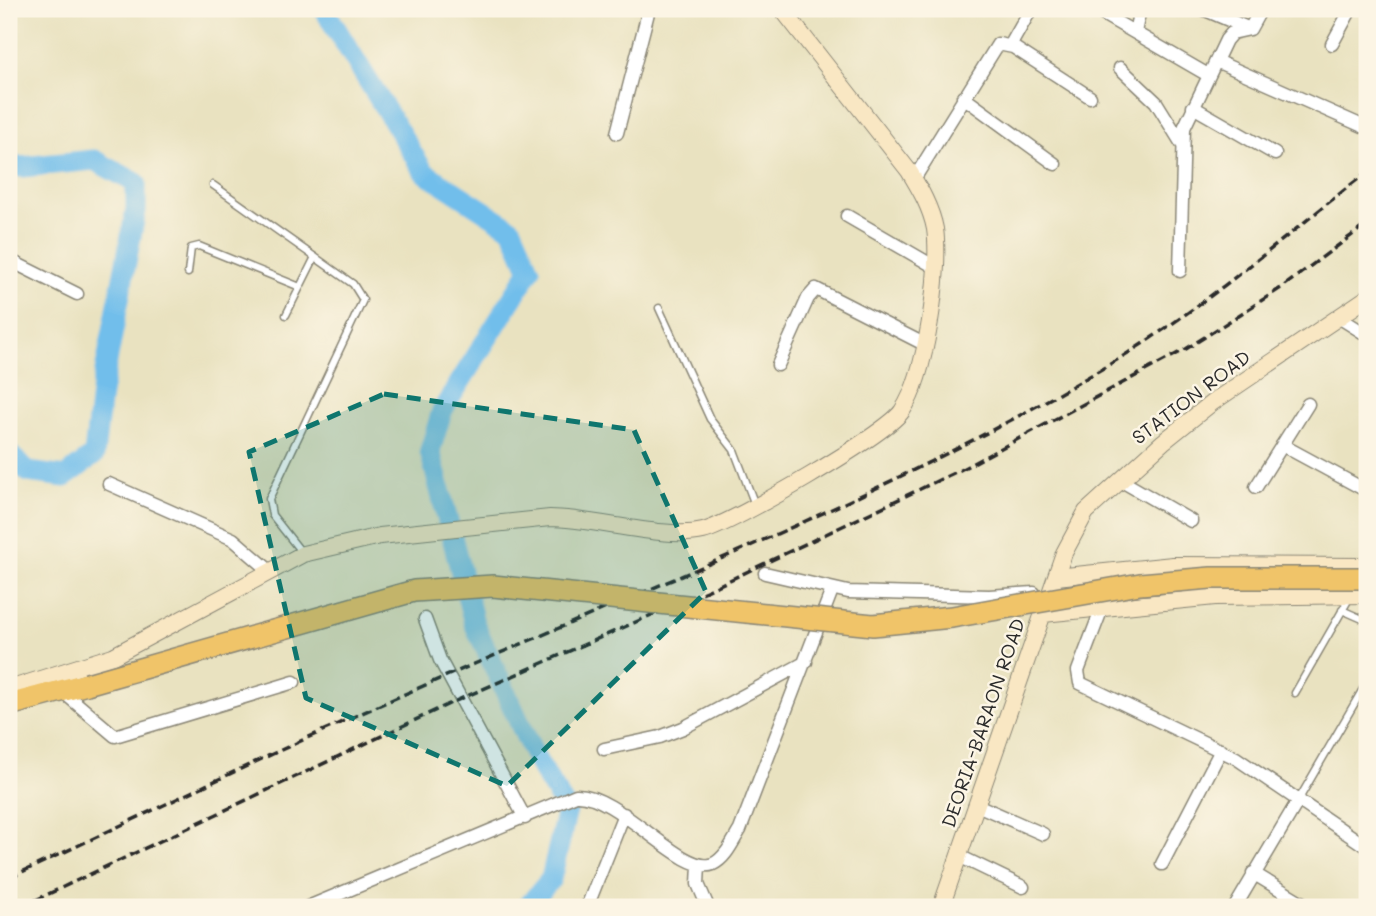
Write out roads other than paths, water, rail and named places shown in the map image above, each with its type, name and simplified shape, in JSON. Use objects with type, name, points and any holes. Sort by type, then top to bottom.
[{"type":"highway","points":[[9,705],[414,591],[452,587],[493,586],[873,625],[952,617],[1140,584],[1366,567]]},
{"type":"main road","points":[[9,689],[113,656],[303,554],[380,536],[493,522],[575,518],[686,533],[704,531],[873,438],[891,424],[903,410],[924,344],[935,267],[934,228],[914,179],[782,9]]},
{"type":"main road","name":"STATION ROAD","points":[[1064,553],[1086,512],[1120,480],[1213,402],[1367,298]]},
{"type":"main road","name":"DEORIA-BARAON ROAD","points":[[941,907],[1064,553]]},
{"type":"main road","points":[[1054,583],[1173,565],[1366,567]]},
{"type":"main road","points":[[1043,614],[1215,597],[1359,595]]},
{"type":"street","points":[[617,133],[649,9]]},
{"type":"street","points":[[1010,46],[1031,9]]},
{"type":"street","points":[[1094,9],[1208,75]]},
{"type":"street","points":[[1135,32],[1140,9]]},
{"type":"street","points":[[1203,9],[1250,29]]},
{"type":"street","points":[[1180,271],[1184,128],[1229,36],[1250,29],[1261,9]]},
{"type":"street","points":[[1332,44],[1351,9]]},
{"type":"street","points":[[914,179],[992,48],[998,44],[1010,46],[1090,97]]},
{"type":"street","points":[[1216,61],[1367,128]]},
{"type":"street","points":[[1120,68],[1156,102],[1182,144]]},
{"type":"street","points":[[963,97],[1055,164]]},
{"type":"street","points":[[1193,107],[1275,154]]},
{"type":"street","points":[[848,216],[935,267]]},
{"type":"street","points":[[9,260],[76,294]]},
{"type":"street","points":[[778,365],[808,298],[816,289],[924,344]]},
{"type":"street","points":[[1340,318],[1367,335]]},
{"type":"street","points":[[1255,487],[1308,404]]},
{"type":"street","points":[[1282,445],[1367,491]]},
{"type":"street","points":[[1120,480],[1191,521]]},
{"type":"street","points":[[109,484],[233,539],[270,571]]},
{"type":"street","points":[[765,573],[832,590],[989,596],[1054,583]]},
{"type":"street","points":[[308,907],[567,799],[590,796],[624,814],[699,865],[719,860],[740,830],[832,590]]},
{"type":"street","points":[[1102,608],[1078,671],[1080,683],[1221,750],[1367,846]]},
{"type":"street","points":[[425,620],[440,660],[529,816]]},
{"type":"street","points":[[604,749],[660,737],[683,728],[806,662]]},
{"type":"street","points":[[62,691],[114,736],[294,682]]},
{"type":"street","points":[[1162,864],[1221,750]]},
{"type":"street","points":[[1235,907],[1299,799]]},
{"type":"street","points":[[976,805],[1043,834]]},
{"type":"street","points":[[587,907],[624,814]]},
{"type":"street","points":[[959,856],[1023,887]]},
{"type":"street","points":[[699,865],[698,884],[708,907]]},
{"type":"street","points":[[1253,873],[1309,907]]},
{"type":"lane","points":[[214,185],[353,284],[363,300],[269,499],[272,515],[303,554]]},
{"type":"lane","points":[[188,273],[191,248],[199,246],[300,287]]},
{"type":"lane","points":[[286,315],[315,257]]},
{"type":"lane","points":[[659,308],[710,419],[733,450],[755,505]]},
{"type":"lane","points":[[1295,693],[1342,610],[1359,595]]},
{"type":"lane","points":[[1342,610],[1367,621]]},
{"type":"lane","points":[[1299,799],[1367,682]]},
{"type":"waterway","points":[[324,9],[424,172],[512,229],[530,270],[442,411],[430,451],[474,623],[537,761],[567,810],[551,879],[527,907]]},
{"type":"waterway","points":[[9,165],[22,167],[94,160],[136,183],[136,210],[101,393],[94,455],[65,477],[28,472],[9,454]]},
{"type":"railway","points":[[9,878],[334,726],[788,529],[957,448],[1039,405],[1153,337],[1246,268],[1367,172]]},
{"type":"railway","points":[[21,907],[449,704],[713,588],[962,469],[1186,349],[1281,288],[1367,224]]}]
